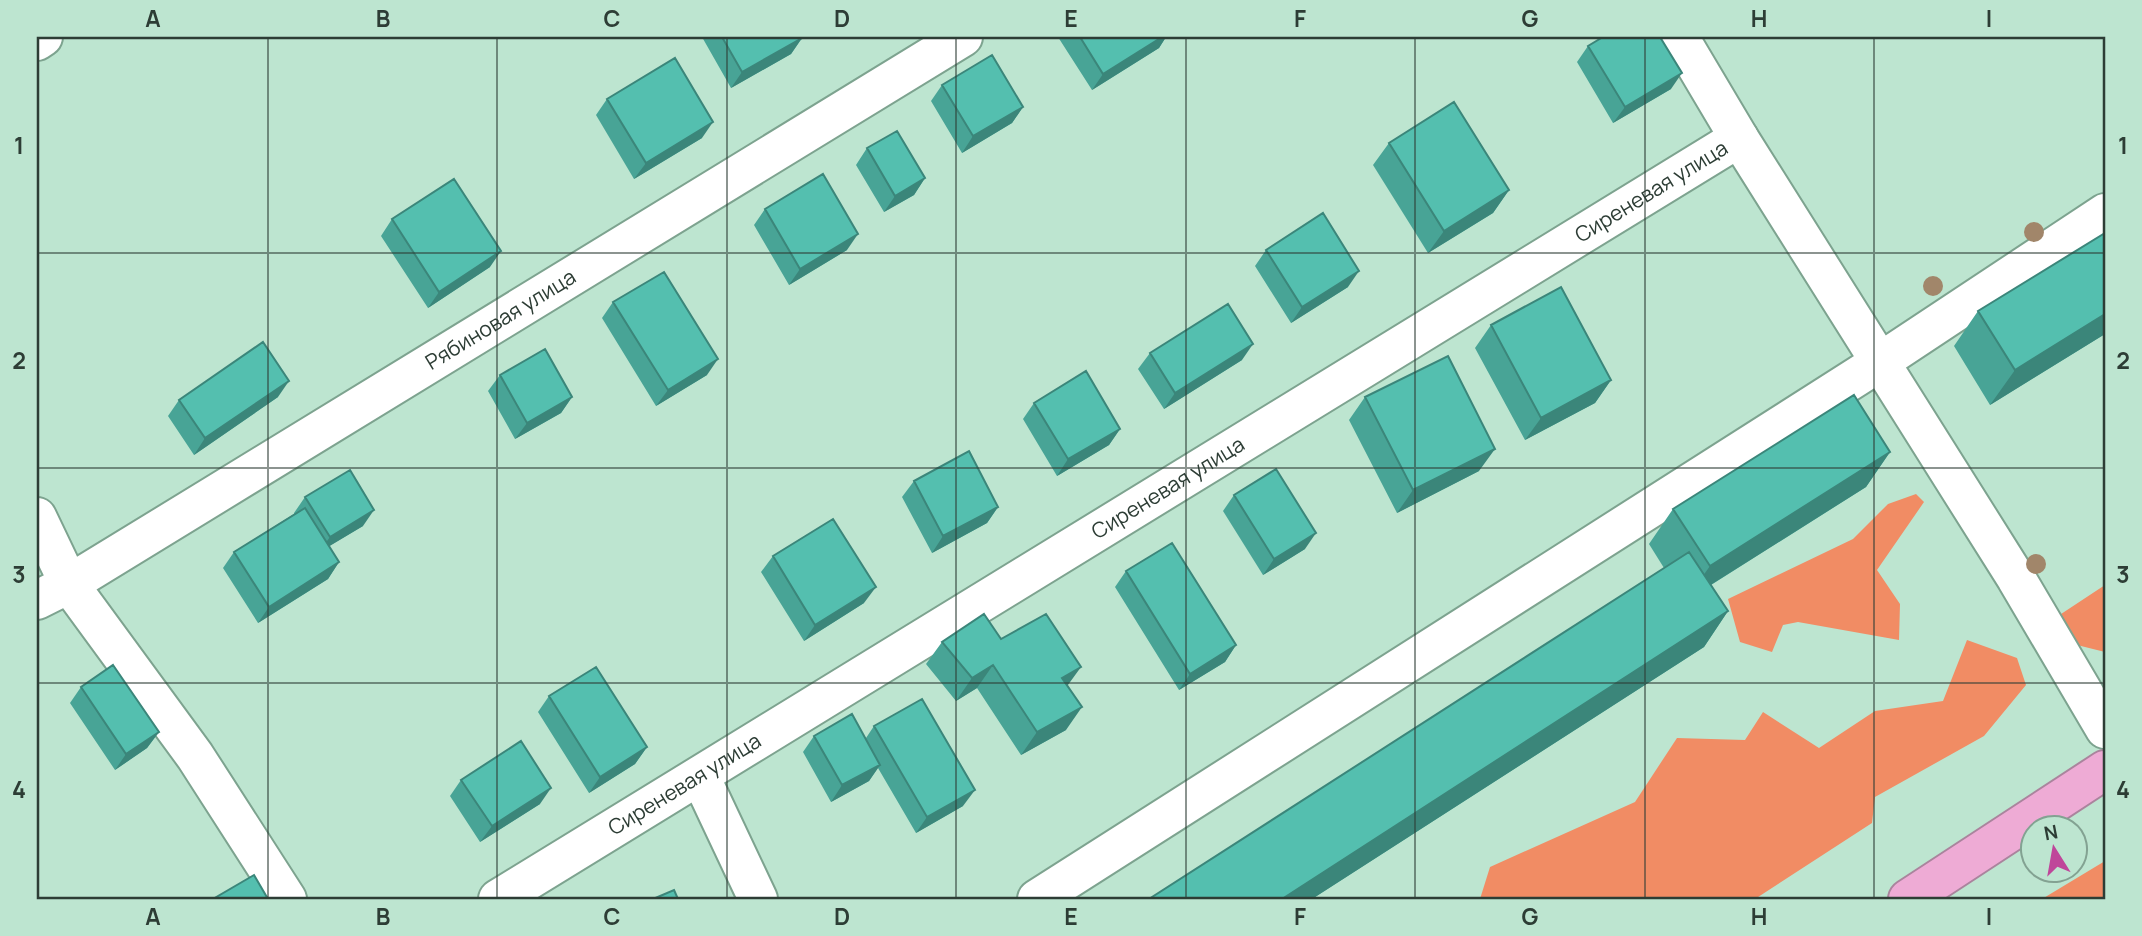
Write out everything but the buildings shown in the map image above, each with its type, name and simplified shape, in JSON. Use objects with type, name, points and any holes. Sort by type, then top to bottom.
[{"type":"highway","points":[[1908,899],[2105,770]]},
{"type":"street","points":[[37,41],[43,37]]},
{"type":"street","name":"Рябиновая улица","points":[[53,592],[962,37]]},
{"type":"street","name":"Сиреневая улица","points":[[498,899],[1739,138],[1679,37]]},
{"type":"street","points":[[1739,138],[2016,578],[2105,729]]},
{"type":"street","points":[[1037,899],[1880,362],[2105,213]]},
{"type":"street","points":[[37,517],[53,592],[195,756],[287,899]]},
{"type":"street","points":[[700,776],[758,899]]},
{"type":"shaded area","points":[[1916,494],[1924,502],[1877,570],[1900,604],[1899,640],[1798,622],[1783,625],[1772,652],[1740,642],[1728,599],[1853,539],[1888,504]]},
{"type":"shaded area","points":[[2105,585],[2105,652],[2065,642],[2058,616]]},
{"type":"shaded area","points":[[1967,640],[2017,658],[2026,685],[1984,736],[1875,797],[1872,823],[1755,899],[1480,899],[1490,867],[1635,802],[1677,738],[1745,740],[1763,712],[1819,748],[1875,711],[1943,701]]},
{"type":"shaded area","points":[[2105,861],[2105,899],[2042,899],[2067,884],[2090,884],[2090,870]]}]
